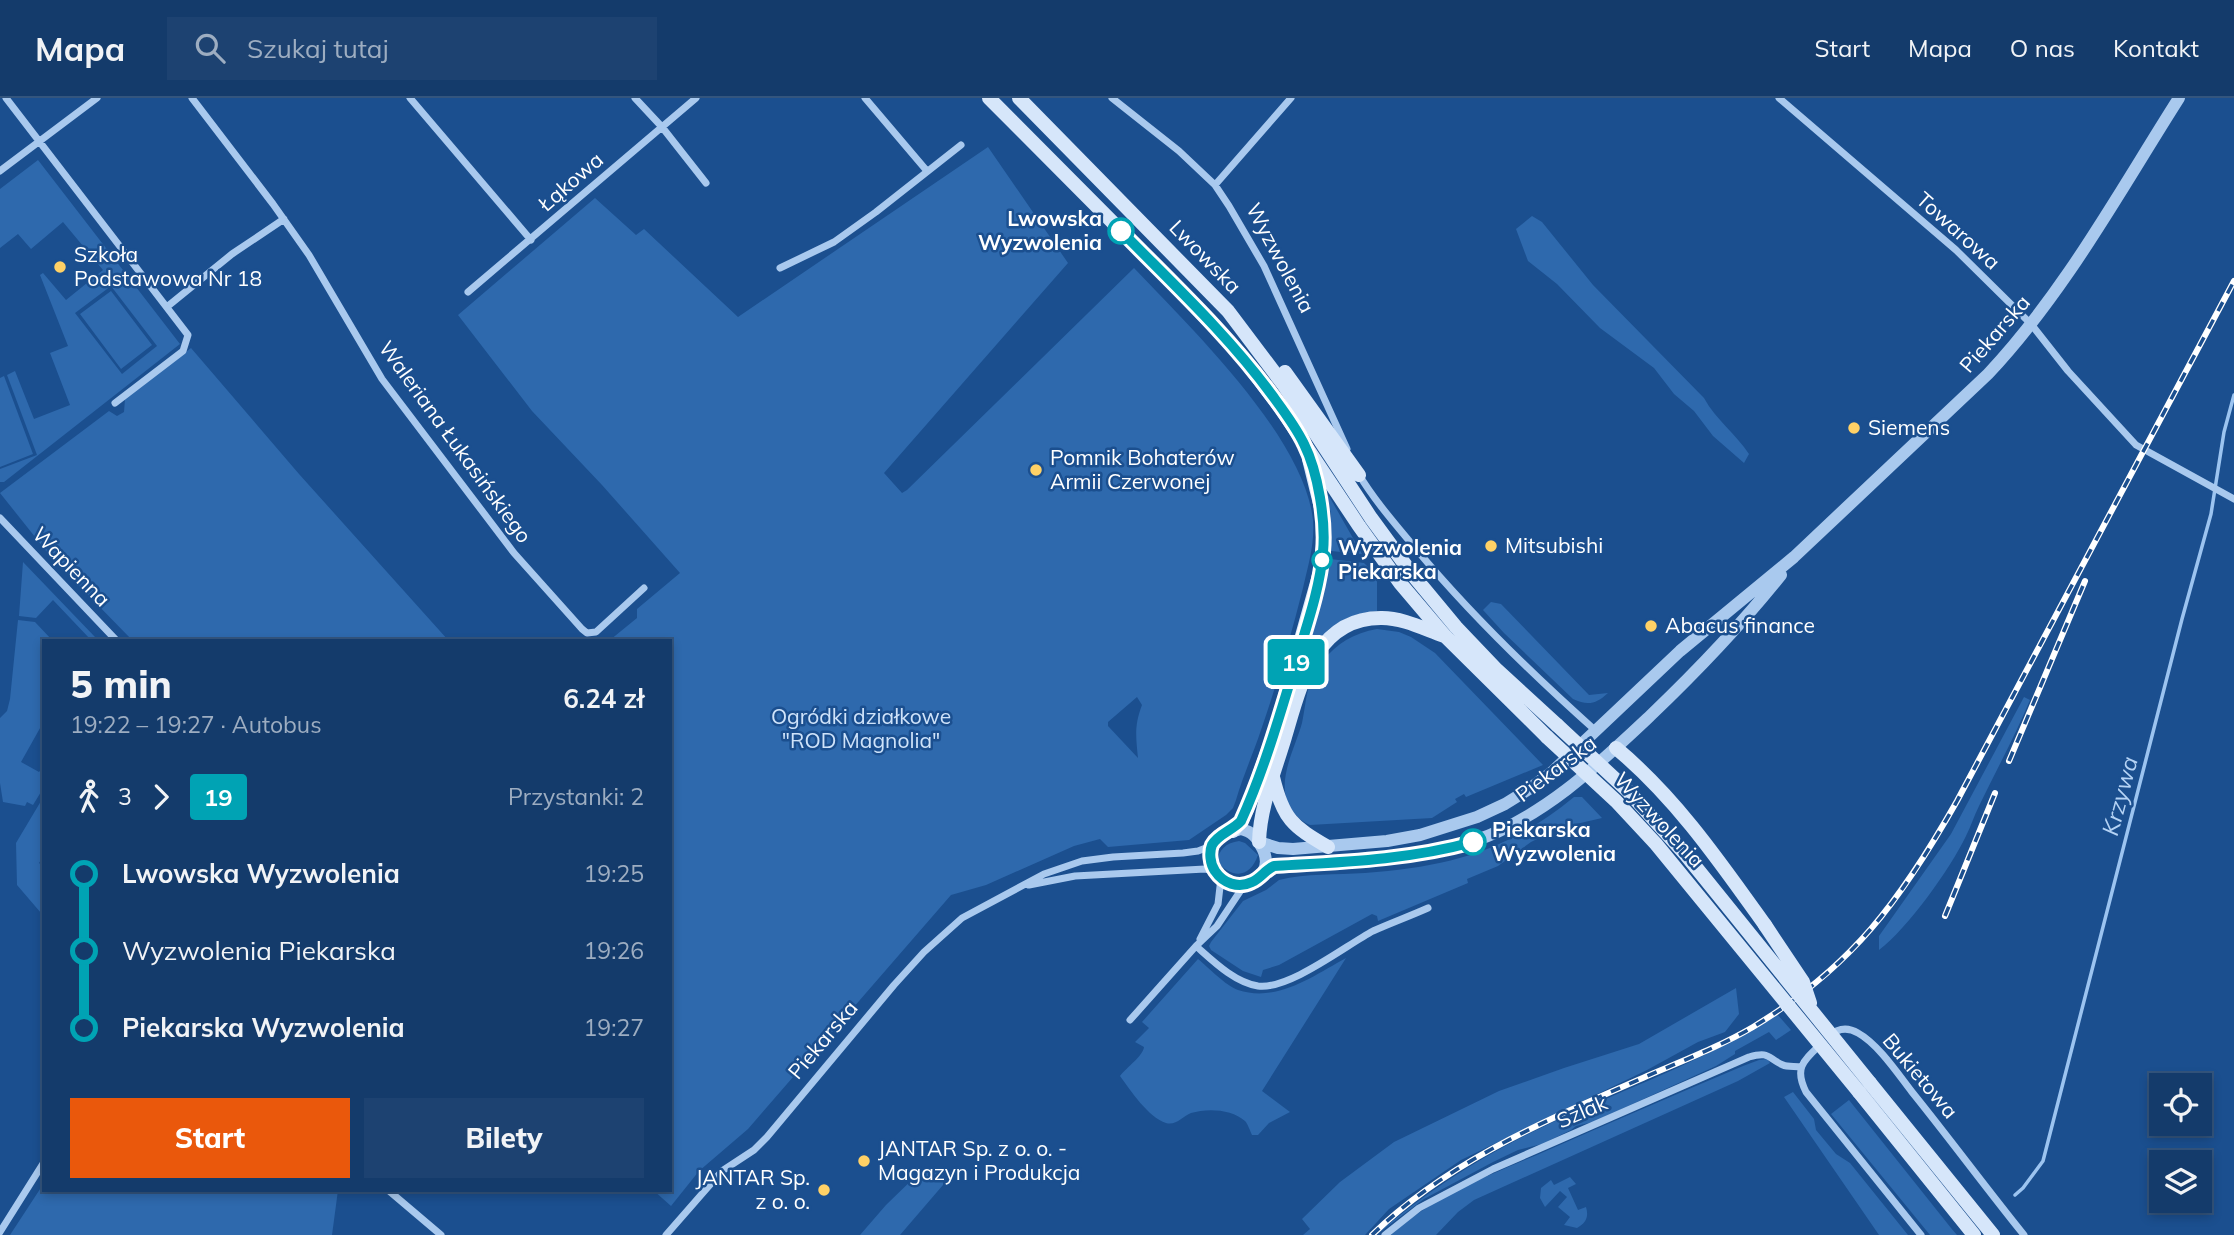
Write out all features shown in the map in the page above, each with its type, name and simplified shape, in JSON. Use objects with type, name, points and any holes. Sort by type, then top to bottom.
[{"type":"main road","name":"Lwowska","points":[[989,98],[1239,353],[1304,444]]},
{"type":"main road","name":"Lwowska","points":[[1019,98],[1228,311],[1256,346],[1336,466]]},
{"type":"main road","points":[[1256,346],[1278,361],[1359,475]]},
{"type":"main road","name":"Wyzwolenia","points":[[1304,444],[1374,548],[1445,636],[1656,844],[1993,1235]]},
{"type":"main road","points":[[1233,831],[1247,809],[1277,725],[1320,572],[1324,516],[1304,444]]},
{"type":"main road","name":"Wyzwolenia","points":[[1336,466],[1392,547],[1442,610],[1497,670],[1610,773],[1667,834],[1814,1014],[1864,1087],[1974,1235]]},
{"type":"main road","points":[[1259,842],[1262,813],[1273,776],[1310,662],[1322,645],[1349,624],[1381,618],[1401,621],[1445,636]]},
{"type":"main road","points":[[1616,748],[1698,833],[1803,982],[1814,1014]]},
{"type":"main road","points":[[1273,776],[1279,802],[1292,822],[1328,846]]},
{"type":"street","points":[[6,98],[188,335],[183,351],[116,403]]},
{"type":"street","points":[[0,171],[97,98]]},
{"type":"street","name":"Waleriana Łukasińskiego","points":[[192,98],[284,219],[321,274],[382,379],[514,553],[582,629],[587,633],[596,632],[644,588]]},
{"type":"street","points":[[410,98],[531,240]]},
{"type":"street","points":[[635,98],[662,127],[706,183]]},
{"type":"street","name":"Łąkowa","points":[[468,292],[696,98]]},
{"type":"street","points":[[865,98],[927,171]]},
{"type":"street","name":"Wyzwolenia","points":[[1112,98],[1179,151],[1215,185],[1264,266],[1359,475],[1388,516],[1471,614],[1596,731]]},
{"type":"street","points":[[1215,185],[1291,98]]},
{"type":"street","name":"Towarowa","points":[[1779,98],[1956,250],[2031,324],[2068,372],[2136,445],[2144,452],[2210,484],[2234,499]]},
{"type":"street","name":"Piekarska","points":[[1259,842],[1285,848],[1411,837],[1476,817],[1505,804],[1552,772],[1688,644],[1794,557],[1988,374],[2062,283],[2179,98]]},
{"type":"street","points":[[780,268],[834,242],[961,145]]},
{"type":"street","points":[[168,306],[232,254],[284,219]]},
{"type":"street","name":"Wapienna","points":[[0,518],[115,639]]},
{"type":"street","name":"Piekarska","points":[[1265,870],[1274,866],[1418,855],[1475,841],[1532,813],[1616,748],[1695,671],[1758,603],[1794,557]]},
{"type":"street","points":[[1596,731],[1616,748]]},
{"type":"street","points":[[1196,946],[1218,904],[1218,875],[1210,856],[1211,846],[1223,834],[1233,831],[1253,833],[1265,852],[1265,870],[1257,879],[1246,884],[1233,885],[1218,875]]},
{"type":"street","name":"Piekarska","points":[[666,1235],[722,1171],[754,1150],[767,1137],[924,952],[962,918],[1044,874],[1082,861],[1198,852],[1211,846]]},
{"type":"street","name":"Piekarska","points":[[1022,886],[1075,876],[1205,869],[1218,875]]},
{"type":"street","points":[[1130,1020],[1225,917],[1246,884]]},
{"type":"street","points":[[1196,946],[1213,962],[1246,982],[1260,986],[1274,985],[1373,932],[1428,908]]},
{"type":"street","name":"Bukietowa","points":[[1801,1067],[1807,1057],[1835,1030],[1849,1029],[1871,1042],[2024,1235]]},
{"type":"street","name":"Szlak","points":[[1385,1235],[1419,1208],[1471,1179],[1749,1057],[1762,1054],[1783,1065],[1801,1067]]},
{"type":"street","points":[[1801,1067],[1801,1080],[1812,1100],[1921,1235]]},
{"type":"street","points":[[0,1232],[42,1165]]},
{"type":"street","points":[[390,1192],[440,1235]]},
{"type":"green space","name":"Ogródki działkowe \"ROD Magnolia\"","points":[[988,147],[1068,263],[884,473],[902,493],[907,490],[1134,268],[1242,385],[1267,420],[1289,454],[1305,488],[1313,520],[1311,554],[1283,660],[1233,808],[1189,840],[1108,847],[1100,839],[1074,846],[986,885],[951,895],[748,1129],[699,1171],[671,1206],[655,1192],[672,1192],[672,639],[611,639],[637,618],[637,609],[680,573],[532,411],[458,315],[595,198],[636,235],[644,229],[738,317]],"holes":[[[1137,697],[1142,705],[1136,738],[1138,758],[1108,726],[1108,722]]]},
{"type":"green space","points":[[38,160],[180,344],[4,482],[0,482],[0,469],[37,455],[7,375],[15,371],[34,419],[70,405],[50,353],[68,346],[40,275],[43,273],[66,300],[103,270],[63,222],[31,249],[18,234],[0,248],[0,189]],"holes":[[[111,286],[157,346],[122,374],[75,313]]]},
{"type":"green space","points":[[1532,216],[1542,222],[1593,285],[1704,398],[1749,454],[1744,463],[1713,436],[1654,368],[1600,328],[1557,284],[1528,261],[1516,229]]},
{"type":"green space","points":[[111,291],[152,345],[121,369],[80,314]]},
{"type":"green space","points":[[191,348],[299,474],[447,639],[131,639],[51,557],[0,493],[109,411],[117,416],[124,412],[125,399]]},
{"type":"green space","points":[[4,376],[33,454],[0,467],[0,378]]},
{"type":"green space","points":[[1327,495],[1362,554],[1331,551],[1331,514]]},
{"type":"green space","points":[[1330,559],[1364,563],[1368,567],[1365,570],[1377,581],[1377,611],[1353,616],[1338,623],[1325,633],[1303,662],[1322,597]]},
{"type":"green space","points":[[23,562],[95,637],[90,639],[53,600],[36,618],[19,616]]},
{"type":"green space","points":[[1491,602],[1501,604],[1589,695],[1608,693],[1592,703],[1573,699],[1483,610]]},
{"type":"green space","points":[[18,620],[35,622],[51,639],[42,639],[42,725],[21,762],[39,772],[42,768],[42,790],[33,805],[27,802],[25,806],[3,802],[0,783],[0,718],[7,711]]},
{"type":"green space","points":[[1377,629],[1399,632],[1435,653],[1543,765],[1466,797],[1464,794],[1455,799],[1457,802],[1432,818],[1310,825],[1298,817],[1287,802],[1285,779],[1302,723],[1311,680],[1323,661],[1340,644],[1353,636]]},
{"type":"green space","points":[[2024,697],[2030,700],[1959,849],[1915,913],[1879,950],[1879,936],[1951,834]]},
{"type":"green space","points":[[1574,797],[1582,797],[1602,818],[1559,828],[1531,842],[1498,866],[1467,879],[1468,883],[1378,921],[1377,916],[1372,914],[1279,965],[1263,970],[1261,977],[1243,971],[1209,946],[1243,901],[1279,880],[1311,875],[1395,870],[1450,861],[1476,853],[1526,831]]},
{"type":"green space","points":[[42,799],[42,859],[39,863],[42,865],[41,913],[17,885],[16,843]]},
{"type":"green space","points":[[1239,841],[1258,855],[1255,863],[1241,874],[1223,868],[1217,862],[1224,847]]},
{"type":"green space","points":[[1346,958],[1262,1091],[1290,1112],[1269,1123],[1258,1135],[1252,1135],[1246,1122],[1240,1117],[1212,1110],[1197,1111],[1173,1123],[1166,1123],[1147,1110],[1120,1076],[1143,1050],[1144,1047],[1135,1042],[1149,1028],[1142,1022],[1198,959],[1233,988],[1252,993],[1267,993],[1294,986]]},
{"type":"green space","points":[[1736,988],[1739,1014],[1725,1032],[1698,1042],[1647,1070],[1461,1160],[1389,1209],[1365,1235],[1303,1235],[1310,1229],[1302,1219],[1340,1182],[1394,1142],[1499,1091],[1639,1044]]},
{"type":"green space","points":[[1777,1014],[1791,1030],[1776,1040],[1769,1032],[1735,1051],[1735,1054],[1716,1066],[1593,1122],[1576,1126],[1542,1144],[1518,1150],[1493,1162],[1424,1199],[1376,1235],[1438,1187],[1505,1146],[1694,1060]]},
{"type":"green space","points":[[1767,1059],[1770,1063],[1738,1081],[1474,1200],[1436,1235],[1391,1235],[1426,1208],[1485,1177],[1743,1066]]},
{"type":"green space","points":[[1793,1092],[1814,1119],[1816,1130],[1836,1154],[1850,1163],[1908,1235],[1879,1235],[1784,1097]]},
{"type":"green space","points":[[1849,1100],[1957,1235],[1930,1235],[1831,1114]]},
{"type":"green space","points":[[943,1168],[943,1185],[900,1235],[860,1235],[920,1172]]},
{"type":"green space","points":[[1570,1177],[1576,1184],[1568,1188],[1578,1210],[1586,1207],[1587,1211],[1586,1219],[1577,1228],[1564,1225],[1570,1217],[1558,1207],[1567,1197],[1560,1191],[1545,1207],[1540,1198],[1541,1188],[1551,1180],[1554,1185]]},
{"type":"green space","points":[[42,1186],[42,1192],[338,1192],[332,1235],[10,1235]]},
{"type":"waterway","name":"Krzywa","points":[[2015,1195],[2043,1161],[2211,514],[2224,432],[2234,395]]},
{"type":"railway","points":[[1372,1235],[1402,1208],[1467,1163],[1538,1125],[1753,1027],[1819,980],[1871,929],[1915,870],[1957,801],[2234,281]]},
{"type":"railway","points":[[2009,761],[2085,581]]},
{"type":"railway","points":[[1945,916],[1995,793]]},
{"type":"bus line","name":"19","points":[[1121,231],[1239,353],[1280,407],[1304,444],[1324,516],[1320,572],[1277,725],[1241,821],[1233,831],[1223,834],[1211,846],[1210,856],[1216,873],[1228,883],[1239,886],[1251,883],[1265,870],[1274,866],[1387,859],[1473,842]]},
{"type":"place","name":"Lwowska Wyzwolenia","points":[[1121,231]]},
{"type":"place","name":"Szkoła Podstawowa Nr 18","points":[[60,267]]},
{"type":"place","name":"Siemens","points":[[1854,428]]},
{"type":"place","name":"Pomnik Bohaterów Armii Czerwonej","points":[[1036,470]]},
{"type":"place","name":"Mitsubishi","points":[[1491,546]]},
{"type":"place","name":"Wyzwolenia Piekarska","points":[[1322,560]]},
{"type":"place","name":"Abacus finance","points":[[1651,626]]},
{"type":"place","name":"Piekarska Wyzwolenia","points":[[1473,842]]},
{"type":"place","name":"JANTAR Sp. z o. o. - Magazyn i Produkcja","points":[[864,1161]]},
{"type":"place","name":"JANTAR Sp. z o. o.","points":[[824,1190]]}]
